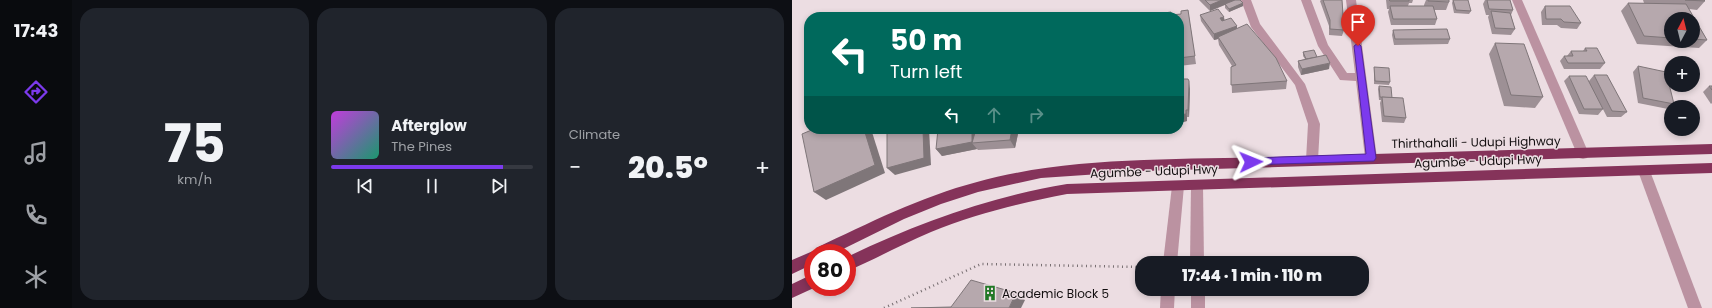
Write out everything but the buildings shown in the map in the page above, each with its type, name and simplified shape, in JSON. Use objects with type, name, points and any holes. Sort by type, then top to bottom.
[{"type":"highway","name":"Thirthahalli - Udupi Highway","points":[[1144,166],[1371,158],[1583,154],[1712,149]]},
{"type":"highway","name":"Agumbe - Udupi Hwy","points":[[839,244],[899,215],[939,199],[978,187],[1041,173],[1144,166]]},
{"type":"highway","name":"Agumbe - Udupi Hwy","points":[[856,260],[936,222],[1026,195],[1068,189],[1712,168]]},
{"type":"highway","points":[[792,267],[804,261]]},
{"type":"highway","points":[[792,291],[804,285]]},
{"type":"street","points":[[1246,0],[1255,25],[1300,84],[1314,124],[1312,160]]},
{"type":"street","points":[[1306,0],[1323,46],[1344,77],[1362,77]]},
{"type":"street","points":[[1351,0],[1362,77],[1371,158]]},
{"type":"street","points":[[1517,0],[1583,154]]},
{"type":"street","points":[[1644,171],[1663,226],[1695,308]]},
{"type":"street","points":[[1197,185],[1197,256]]},
{"type":"street","points":[[1171,256],[1178,186]]},
{"type":"street","points":[[1167,308],[1168,296]]},
{"type":"street","points":[[1198,296],[1198,308]]},
{"type":"path","points":[[884,308],[981,264],[1135,267]]},
{"type":"place","name":"Academic Block 5","points":[[990,293]]},
{"type":"route","points":[[1251,162],[1371,158],[1358,46]]}]
